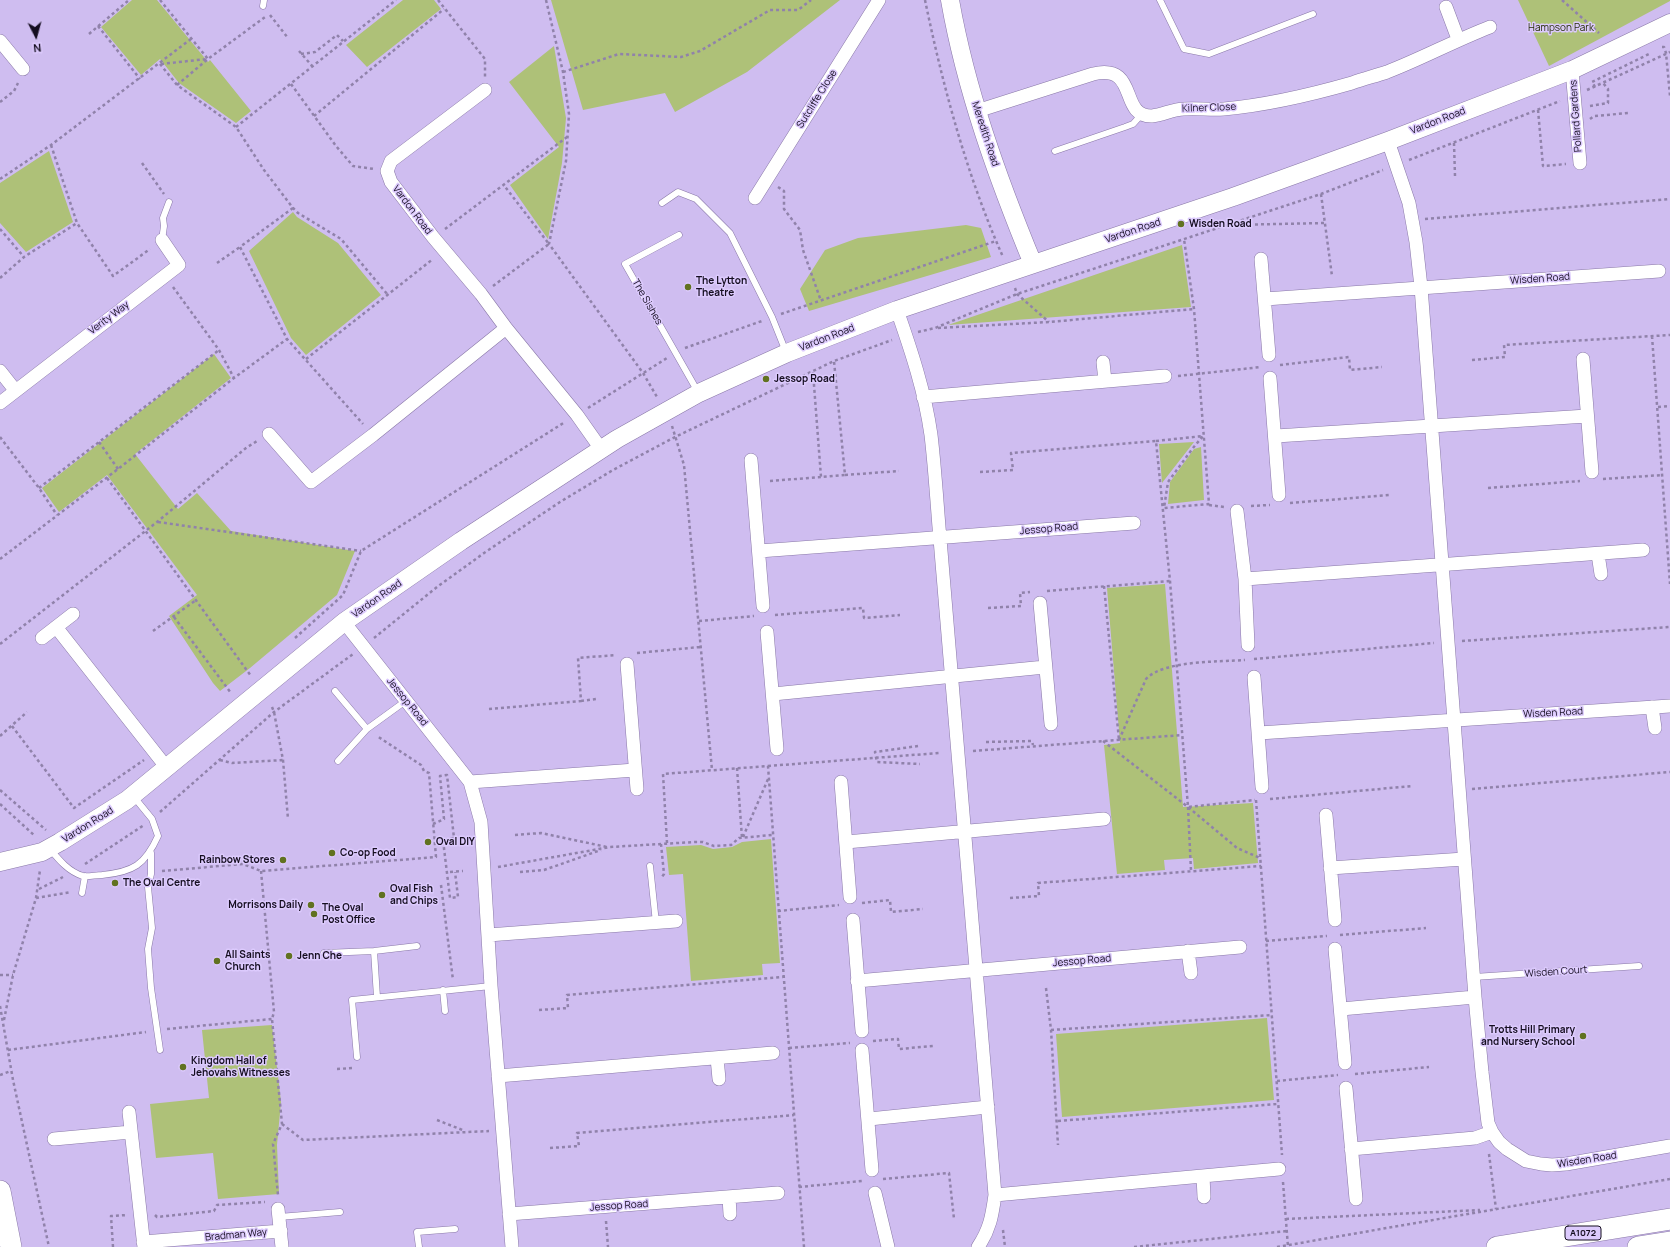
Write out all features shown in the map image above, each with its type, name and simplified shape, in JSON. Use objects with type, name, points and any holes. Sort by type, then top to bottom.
[{"type":"main road","points":[[0,1191],[10,1247]]},
{"type":"main road","name":"A1072","points":[[1497,1247],[1670,1219]]},
{"type":"main road","points":[[1638,1247],[1670,1242]]},
{"type":"street","name":"Sutcliffe Close","points":[[755,198],[879,0]]},
{"type":"street","name":"Meredith Road","points":[[950,0],[964,64],[977,110],[1010,206],[1033,264]]},
{"type":"street","points":[[1445,3],[1458,39]]},
{"type":"street","name":"Vardon Road","points":[[0,862],[50,847],[133,795],[344,622],[461,541],[601,450],[699,393],[787,353],[897,310],[1232,197],[1388,141],[1572,70],[1670,23]]},
{"type":"street","name":"Kilner Close","points":[[1142,114],[1154,116],[1184,109],[1222,109],[1243,107],[1318,93],[1386,72],[1458,39],[1490,27]]},
{"type":"street","points":[[0,41],[23,69]]},
{"type":"street","name":"Pollard Gardens","points":[[1572,70],[1580,163]]},
{"type":"street","points":[[977,110],[1093,74],[1105,72],[1121,79],[1125,84],[1131,102],[1142,114]]},
{"type":"street","points":[[387,171],[391,161],[485,90]]},
{"type":"street","name":"Wisden Road","points":[[1388,141],[1409,203],[1413,220],[1421,287],[1475,997],[1489,1133],[1517,1156],[1526,1161],[1541,1164],[1566,1164],[1670,1146]]},
{"type":"street","name":"Vardon Road","points":[[387,171],[391,182],[433,237],[481,294],[506,328],[577,415],[601,450]]},
{"type":"street","name":"Verity Way","points":[[0,402],[179,265],[162,240]]},
{"type":"street","points":[[1261,259],[1269,355]]},
{"type":"street","name":"Wisden Road","points":[[1265,299],[1659,271]]},
{"type":"street","points":[[897,310],[906,335],[923,396],[930,434],[940,538],[988,1107],[994,1195],[992,1216],[987,1234],[978,1247]]},
{"type":"street","points":[[269,434],[311,482],[373,435],[506,328]]},
{"type":"street","points":[[1583,359],[1592,477]]},
{"type":"street","points":[[1103,362],[1105,381]]},
{"type":"street","points":[[0,371],[15,390]]},
{"type":"street","points":[[923,396],[1165,376]]},
{"type":"street","points":[[1270,378],[1276,436],[1279,501]]},
{"type":"street","points":[[1276,436],[1587,416]]},
{"type":"street","points":[[751,460],[765,612]]},
{"type":"street","points":[[1238,508],[1245,579],[1248,645]]},
{"type":"street","name":"Jessop Road","points":[[759,551],[1134,523]]},
{"type":"street","points":[[1245,579],[1643,550]]},
{"type":"street","points":[[1598,554],[1601,574]]},
{"type":"street","points":[[1039,595],[1051,724]]},
{"type":"street","points":[[42,638],[73,614]]},
{"type":"street","name":"Jessop Road","points":[[344,622],[470,782],[481,822],[491,986],[512,1247]]},
{"type":"street","points":[[56,627],[167,768]]},
{"type":"street","points":[[767,632],[777,750]]},
{"type":"street","points":[[627,657],[634,770],[637,788]]},
{"type":"street","points":[[773,694],[1045,667]]},
{"type":"street","points":[[1254,677],[1262,787]]},
{"type":"street","name":"Wisden Road","points":[[1259,733],[1670,706]]},
{"type":"street","points":[[1652,707],[1655,728]]},
{"type":"street","points":[[470,782],[634,770]]},
{"type":"street","points":[[841,782],[850,897]]},
{"type":"street","points":[[1326,815],[1335,920]]},
{"type":"street","points":[[846,842],[1104,819]]},
{"type":"street","points":[[1330,868],[1464,859]]},
{"type":"street","points":[[853,920],[862,1031]]},
{"type":"street","points":[[488,935],[676,921]]},
{"type":"street","name":"Jessop Road","points":[[857,981],[1240,947]]},
{"type":"street","points":[[1335,949],[1345,1063]]},
{"type":"street","points":[[1188,951],[1192,973]]},
{"type":"street","points":[[1341,1009],[1475,997]]},
{"type":"street","points":[[862,1050],[875,1175]]},
{"type":"street","points":[[498,1076],[773,1053]]},
{"type":"street","points":[[717,1058],[720,1079]]},
{"type":"street","points":[[1346,1088],[1356,1200]]},
{"type":"street","points":[[869,1119],[988,1107]]},
{"type":"street","name":"Bradman Way","points":[[129,1112],[143,1245],[281,1231]]},
{"type":"street","points":[[54,1139],[131,1132]]},
{"type":"street","points":[[1351,1149],[1475,1138],[1489,1133]]},
{"type":"street","points":[[994,1195],[1281,1168]]},
{"type":"street","points":[[1203,1176],[1204,1197]]},
{"type":"street","name":"Jessop Road","points":[[509,1214],[778,1193]]},
{"type":"street","points":[[876,1193],[888,1247]]},
{"type":"street","points":[[729,1197],[730,1214]]},
{"type":"street","name":"Bradman Way","points":[[279,1209],[282,1247]]},
{"type":"lane","points":[[1160,0],[1184,49],[1209,54],[1313,14]]},
{"type":"lane","points":[[1055,151],[1133,124],[1142,114]]},
{"type":"lane","points":[[662,203],[678,192],[696,199],[730,233],[772,317],[787,353]]},
{"type":"lane","points":[[162,240],[164,226],[163,218],[169,202]]},
{"type":"lane","name":"The Sishes","points":[[679,234],[625,264],[699,393]]},
{"type":"lane","points":[[335,691],[367,729]]},
{"type":"lane","points":[[338,761],[367,729],[406,700]]},
{"type":"lane","points":[[133,795],[152,819],[158,836],[151,853],[151,874],[148,887],[152,928],[148,949],[151,988],[158,1030],[157,1038],[160,1050]]},
{"type":"lane","points":[[50,847],[61,862],[73,872],[84,876],[113,874],[137,866],[151,853]]},
{"type":"lane","points":[[650,866],[656,923]]},
{"type":"lane","points":[[82,893],[84,876]]},
{"type":"lane","points":[[324,953],[417,946]]},
{"type":"lane","points":[[374,950],[377,997]]},
{"type":"lane","name":"Wisden Court","points":[[1474,977],[1639,966]]},
{"type":"lane","points":[[357,1057],[352,1000],[491,986]]},
{"type":"lane","points":[[443,990],[445,1011]]},
{"type":"lane","points":[[279,1209],[340,1212]]},
{"type":"lane","points":[[419,1247],[417,1232],[455,1230]]},
{"type":"path","points":[[88,34],[129,0]]},
{"type":"path","points":[[160,0],[208,59]]},
{"type":"path","points":[[236,127],[396,0]]},
{"type":"path","points":[[438,0],[485,59],[485,90]]},
{"type":"path","points":[[481,294],[549,244],[566,161],[569,114],[563,72],[546,0]]},
{"type":"path","points":[[563,72],[620,54],[687,55],[700,51],[770,10],[798,10],[811,0]]},
{"type":"path","points":[[925,0],[936,52],[957,130],[996,241],[1017,294],[1049,322]]},
{"type":"path","points":[[1562,0],[1599,33]]},
{"type":"path","points":[[263,3],[269,14],[288,38]]},
{"type":"path","points":[[314,116],[444,9]]},
{"type":"path","points":[[177,85],[208,59],[269,14]]},
{"type":"path","points":[[98,26],[140,79]]},
{"type":"path","points":[[313,67],[300,52],[315,52],[337,35],[343,42]]},
{"type":"path","points":[[0,179],[52,145],[191,39]]},
{"type":"path","points":[[1595,87],[1592,82],[1664,47],[1666,53],[1670,96]]},
{"type":"path","points":[[1409,160],[1575,96],[1670,52]]},
{"type":"path","points":[[160,64],[208,59]]},
{"type":"path","points":[[160,64],[177,85],[236,127],[264,170],[293,208],[298,213],[341,239],[388,295]]},
{"type":"path","points":[[0,102],[14,92],[23,69]]},
{"type":"path","points":[[1587,107],[1608,103],[1608,89],[1603,83]]},
{"type":"path","points":[[291,84],[336,146],[353,166],[387,171]]},
{"type":"path","points":[[1538,110],[1543,166],[1580,163]]},
{"type":"path","points":[[1587,114],[1587,122],[1594,116],[1628,113]]},
{"type":"path","points":[[433,237],[567,137]]},
{"type":"path","points":[[1454,143],[1455,176]]},
{"type":"path","points":[[52,145],[77,223],[113,276],[162,240]]},
{"type":"path","points":[[142,164],[169,202]]},
{"type":"path","points":[[38,889],[73,872],[152,819],[274,712],[363,647],[437,587],[527,524],[613,470],[675,437],[834,361],[906,335],[935,328],[1017,294],[1321,194],[1386,169]]},
{"type":"path","points":[[768,178],[784,191],[784,208],[800,230],[803,250],[821,301]]},
{"type":"path","points":[[503,184],[549,244],[643,373],[657,398]]},
{"type":"path","points":[[1321,194],[1332,276]]},
{"type":"path","points":[[1413,220],[1670,199]]},
{"type":"path","points":[[216,264],[293,208]]},
{"type":"path","points":[[0,278],[24,257],[77,223]]},
{"type":"path","points":[[1228,225],[1325,223]]},
{"type":"path","points":[[0,230],[24,257]]},
{"type":"path","points":[[1184,239],[1194,309],[1209,504]]},
{"type":"path","points":[[291,641],[343,595],[361,551],[676,352],[772,317],[996,241]]},
{"type":"path","points":[[240,248],[287,339],[373,435]]},
{"type":"path","points":[[306,359],[444,250]]},
{"type":"path","points":[[165,276],[219,350],[234,378]]},
{"type":"path","points":[[935,328],[1049,322],[1194,309]]},
{"type":"path","points":[[1472,360],[1505,357],[1504,345],[1670,335]]},
{"type":"path","points":[[1652,336],[1670,559],[1670,584]]},
{"type":"path","points":[[0,559],[107,478],[234,378],[287,339]]},
{"type":"path","points":[[39,488],[219,350]]},
{"type":"path","points":[[834,361],[845,475]]},
{"type":"path","points":[[813,372],[821,477]]},
{"type":"path","points":[[1658,407],[1670,406]]},
{"type":"path","points":[[672,426],[684,465],[712,770]]},
{"type":"path","points":[[0,644],[157,522],[246,448],[269,434]]},
{"type":"path","points":[[980,472],[1013,470],[1011,453],[1203,436]]},
{"type":"path","points":[[1164,508],[1168,482],[1203,436]]},
{"type":"path","points":[[0,437],[39,488],[57,515]]},
{"type":"path","points":[[1156,441],[1164,508],[1177,665],[1188,807],[1191,872]]},
{"type":"path","points":[[99,442],[118,469]]},
{"type":"path","points":[[770,481],[899,471]]},
{"type":"path","points":[[1488,488],[1592,477],[1663,475]]},
{"type":"path","points":[[107,478],[251,677]]},
{"type":"path","points":[[1164,508],[1209,504],[1238,508],[1279,501],[1390,495]]},
{"type":"path","points":[[157,522],[361,551]]},
{"type":"path","points":[[988,608],[1021,606],[1020,593],[1039,595],[1104,586],[1170,581]]},
{"type":"path","points":[[1104,586],[1119,740]]},
{"type":"path","points":[[154,631],[196,600]]},
{"type":"path","points":[[699,621],[765,612],[863,608],[864,618],[900,615]]},
{"type":"path","points":[[174,617],[231,693]]},
{"type":"path","points":[[1459,641],[1670,627]]},
{"type":"path","points":[[1119,740],[1146,679],[1152,673],[1162,669],[1177,665],[1437,643]]},
{"type":"path","points":[[581,701],[578,658],[627,657],[700,647]]},
{"type":"path","points":[[246,681],[257,672]]},
{"type":"path","points":[[225,698],[236,689]]},
{"type":"path","points":[[489,709],[596,699]]},
{"type":"path","points":[[272,707],[283,760],[288,819]]},
{"type":"path","points":[[0,736],[27,712]]},
{"type":"path","points":[[12,726],[74,808],[155,752]]},
{"type":"path","points":[[113,1247],[111,1216],[148,1212],[157,1217],[214,1211],[217,1205],[279,1209],[273,1144],[282,1124],[272,1019],[274,1012],[261,871],[436,857],[429,773],[424,771],[420,765],[367,729]]},
{"type":"path","points":[[971,751],[1033,745],[1182,735]]},
{"type":"path","points":[[986,742],[1032,741],[1033,745]]},
{"type":"path","points":[[1103,741],[1188,807],[1237,848],[1260,858]]},
{"type":"path","points":[[918,746],[875,752],[876,762],[920,764]]},
{"type":"path","points":[[667,843],[663,774],[939,753]]},
{"type":"path","points":[[220,759],[232,763],[283,760]]},
{"type":"path","points":[[768,766],[804,1247]]},
{"type":"path","points":[[737,768],[742,838]]},
{"type":"path","points":[[1460,790],[1670,772]]},
{"type":"path","points":[[433,824],[444,819],[440,776],[447,775],[454,838],[443,840],[450,898],[458,898],[455,872]]},
{"type":"path","points":[[742,838],[769,779]]},
{"type":"path","points":[[1188,807],[1412,786]]},
{"type":"path","points":[[0,790],[50,847]]},
{"type":"path","points":[[1256,800],[1272,1014],[1281,1168],[1288,1246]]},
{"type":"path","points":[[0,804],[50,847]]},
{"type":"path","points":[[515,835],[541,833],[610,847]]},
{"type":"path","points":[[495,868],[610,847],[695,842],[703,842],[714,846],[731,845],[739,838],[772,835]]},
{"type":"path","points":[[4,1023],[13,975],[50,847]]},
{"type":"path","points":[[520,872],[544,870],[610,847]]},
{"type":"path","points":[[1010,898],[1039,896],[1038,884],[1261,866]]},
{"type":"path","points":[[450,872],[463,871]]},
{"type":"path","points":[[441,885],[454,989]]},
{"type":"path","points":[[1266,941],[1426,928]]},
{"type":"path","points":[[0,975],[13,975]]},
{"type":"path","points":[[539,1010],[568,1008],[567,995],[783,977]]},
{"type":"path","points":[[1046,988],[1058,1120],[1058,1145]]},
{"type":"path","points":[[0,1006],[11,1071],[49,1247]]},
{"type":"path","points":[[1051,1030],[1272,1014]]},
{"type":"path","points":[[8,1050],[158,1030],[272,1019]]},
{"type":"path","points":[[0,1075],[11,1071]]},
{"type":"path","points":[[1058,1120],[1278,1104]]},
{"type":"path","points":[[550,1148],[579,1146],[577,1133],[794,1115]]},
{"type":"path","points":[[437,1120],[468,1132]]},
{"type":"path","points":[[282,1124],[303,1140],[502,1130]]},
{"type":"path","points":[[1489,1133],[1496,1209]]},
{"type":"path","points":[[875,1175],[949,1173],[954,1219]]},
{"type":"path","points":[[1277,1247],[1670,1178]]},
{"type":"path","points":[[799,1187],[862,1181]]},
{"type":"path","points":[[1286,1219],[1490,1210]]},
{"type":"path","points":[[606,1221],[608,1247]]},
{"type":"path","points":[[1134,1247],[1287,1231]]},
{"type":"green space","points":[[132,0],[157,0],[208,62],[210,60],[251,111],[236,123],[179,83],[160,59],[141,75],[101,27]]},
{"type":"green space","points":[[403,0],[434,0],[441,9],[367,67],[346,45]]},
{"type":"green space","points":[[551,0],[840,0],[747,72],[675,112],[665,93],[583,110]]},
{"type":"green space","name":"Hampson Park","points":[[1518,0],[1670,0],[1670,1],[1549,66]]},
{"type":"green space","points":[[554,46],[566,118],[562,163],[548,239],[510,185],[559,147],[509,82]]},
{"type":"green space","points":[[49,151],[73,222],[26,252],[0,223],[0,183]]},
{"type":"green space","points":[[293,212],[297,217],[338,243],[381,295],[306,355],[291,338],[249,251]]},
{"type":"green space","points":[[966,225],[981,228],[991,257],[809,311],[800,289],[825,250],[858,238]]},
{"type":"green space","points":[[1182,245],[1191,307],[948,325]]},
{"type":"green space","points":[[214,354],[231,378],[135,454],[178,509],[197,493],[231,531],[355,551],[337,595],[250,668],[220,691],[213,683],[169,616],[197,595],[107,475],[59,512],[42,488]]},
{"type":"green space","points":[[1194,442],[1162,483],[1159,444]]},
{"type":"green space","points":[[1201,447],[1204,500],[1168,504],[1170,482],[1194,449]]},
{"type":"green space","points":[[1165,584],[1183,807],[1253,803],[1258,863],[1194,869],[1193,858],[1164,860],[1165,870],[1117,874],[1104,745],[1120,743],[1107,588]]},
{"type":"green space","points":[[771,839],[780,963],[762,964],[763,975],[691,981],[683,874],[669,875],[666,847],[701,845],[713,849],[732,847],[742,842]]},
{"type":"green space","points":[[1267,1018],[1274,1100],[1062,1117],[1056,1034]]},
{"type":"green space","points":[[272,1025],[281,1102],[277,1145],[279,1194],[218,1199],[213,1153],[156,1158],[150,1104],[209,1098],[202,1030]]},
{"type":"place","name":"Wisden Road","points":[[1181,224]]},
{"type":"place","name":"The Lytton Theatre","points":[[688,287]]},
{"type":"place","name":"Jessop Road","points":[[766,379]]},
{"type":"place","name":"Oval DIY","points":[[428,842]]},
{"type":"place","name":"Co-op Food","points":[[332,853]]},
{"type":"place","name":"Rainbow Stores","points":[[283,860]]},
{"type":"place","name":"The Oval Centre","points":[[115,883]]},
{"type":"place","name":"Oval Fish and Chips","points":[[382,895]]},
{"type":"place","name":"Morrisons Daily","points":[[311,905]]},
{"type":"place","name":"The Oval Post Office","points":[[314,914]]},
{"type":"place","name":"Jenn Che","points":[[289,956]]},
{"type":"place","name":"All Saints Church","points":[[217,961]]},
{"type":"place","name":"Trotts Hill Primary and Nursery School","points":[[1583,1036]]},
{"type":"place","name":"Kingdom Hall of Jehovahs Witnesses","points":[[183,1067]]}]
